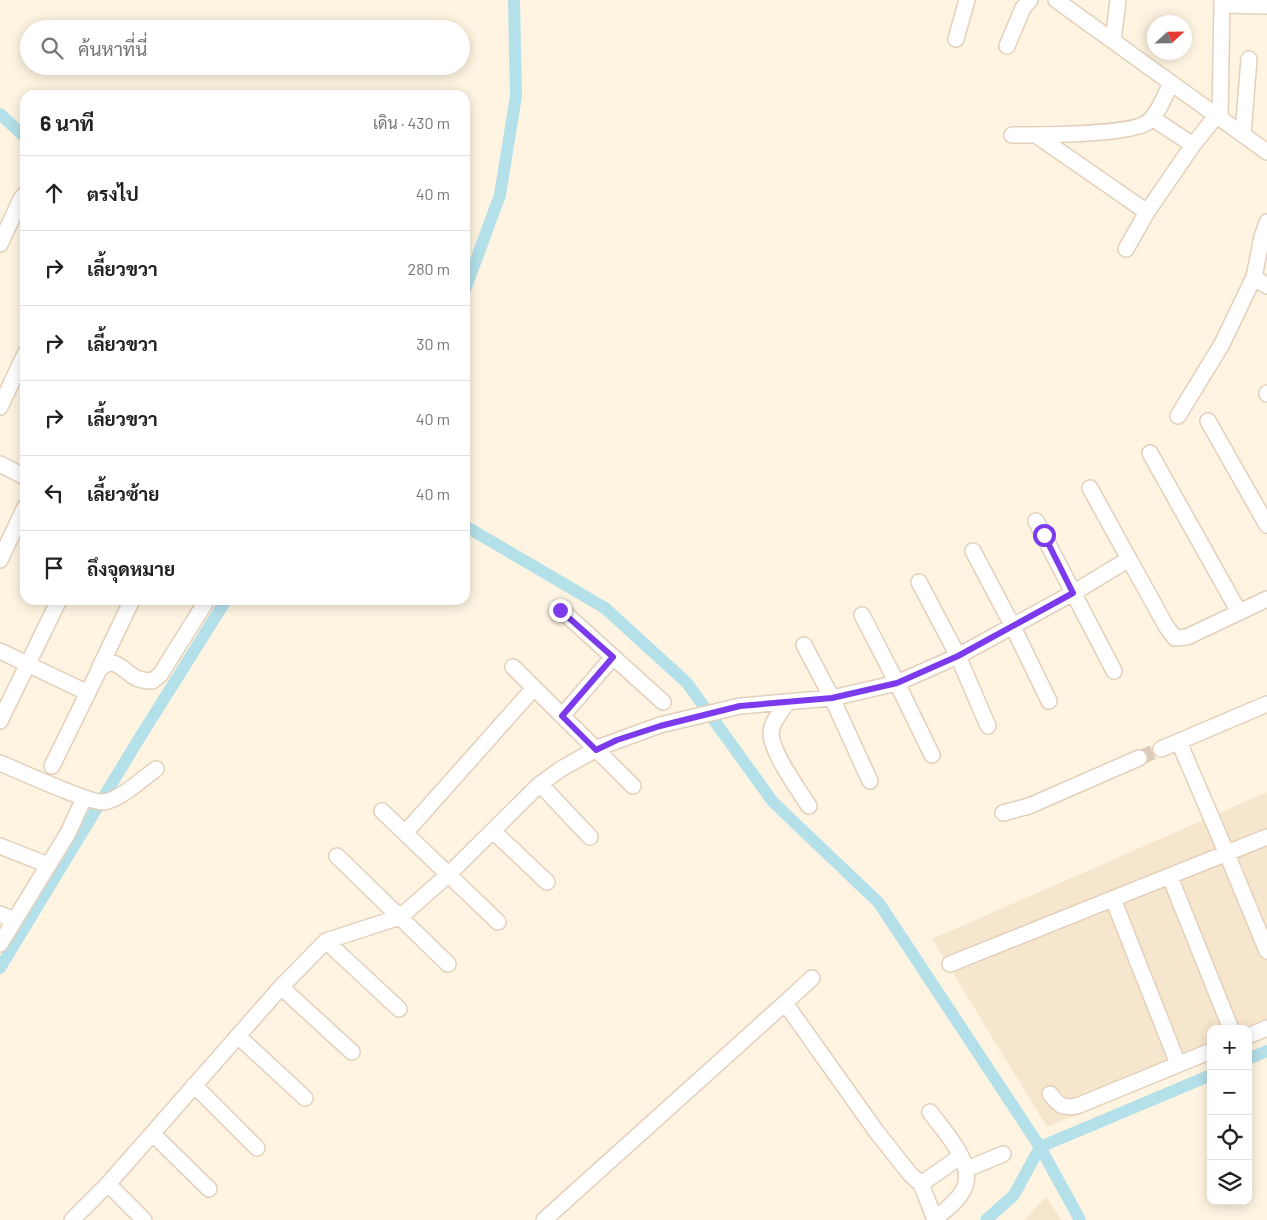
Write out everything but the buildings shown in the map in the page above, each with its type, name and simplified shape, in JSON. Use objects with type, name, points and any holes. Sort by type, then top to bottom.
[{"type":"street","points":[[956,39],[967,0]]},
{"type":"street","points":[[1007,46],[1023,8],[1030,0]]},
{"type":"street","points":[[1056,0],[1267,152]]},
{"type":"street","points":[[1113,41],[1118,0]]},
{"type":"street","points":[[1126,249],[1147,212],[1193,145],[1218,116],[1222,2],[1267,6]]},
{"type":"street","points":[[1243,134],[1249,59]]},
{"type":"street","points":[[1012,134],[1073,134],[1133,128],[1146,124],[1152,118],[1171,82]]},
{"type":"street","points":[[1220,90],[1246,93]]},
{"type":"street","points":[[1152,118],[1193,145]]},
{"type":"street","points":[[1036,135],[1147,212]]},
{"type":"street","points":[[0,244],[20,201]]},
{"type":"street","points":[[1178,416],[1222,344],[1254,277],[1267,222]]},
{"type":"street","points":[[1254,277],[1267,286]]},
{"type":"street","points":[[0,407],[20,365]]},
{"type":"street","points":[[1208,421],[1267,525]]},
{"type":"street","points":[[1150,453],[1239,612]]},
{"type":"street","points":[[0,464],[20,474]]},
{"type":"street","points":[[1090,488],[1166,626],[1175,638],[1186,637],[1267,599]]},
{"type":"street","points":[[0,560],[20,518]]},
{"type":"street","points":[[1036,521],[1114,671]]},
{"type":"street","points":[[973,551],[1049,701]]},
{"type":"street","points":[[72,1220],[108,1184],[281,987],[326,940],[400,917],[448,875],[540,784],[561,769],[617,740],[660,726],[740,706],[832,698],[897,683],[958,656],[1129,560]]},
{"type":"street","points":[[919,582],[958,656],[988,726]]},
{"type":"street","points":[[0,721],[57,605]]},
{"type":"street","points":[[52,766],[130,605]]},
{"type":"street","points":[[99,670],[110,662],[138,679],[152,681],[160,675],[204,605]]},
{"type":"street","points":[[560,610],[663,702]]},
{"type":"street","points":[[862,615],[932,755]]},
{"type":"street","points":[[804,645],[832,698],[870,781]]},
{"type":"street","points":[[0,652],[88,692]]},
{"type":"street","points":[[562,716],[613,657]]},
{"type":"street","points":[[513,667],[633,786]]},
{"type":"street","points":[[405,833],[534,688]]},
{"type":"street","points":[[788,702],[774,722],[771,732],[774,746],[809,806]]},
{"type":"street","points":[[1161,749],[1267,704]]},
{"type":"street","points":[[1179,742],[1267,951]]},
{"type":"street","points":[[1003,813],[1029,806],[1139,758]]},
{"type":"street","points":[[0,763],[84,798],[99,802],[113,800],[156,769]]},
{"type":"street","points":[[540,784],[590,837]]},
{"type":"street","points":[[0,944],[7,917],[48,865],[68,833],[84,798]]},
{"type":"street","points":[[382,811],[498,922]]},
{"type":"street","points":[[493,831],[547,882]]},
{"type":"street","points":[[950,964],[1267,837]]},
{"type":"street","points":[[0,846],[48,865]]},
{"type":"street","points":[[337,856],[448,964]]},
{"type":"street","points":[[1170,876],[1229,1025]]},
{"type":"street","points":[[1113,899],[1178,1064]]},
{"type":"street","points":[[326,940],[400,1009]]},
{"type":"street","points":[[544,1220],[812,978]]},
{"type":"street","points":[[281,987],[352,1052]]},
{"type":"street","points":[[785,1003],[876,1131],[910,1174],[921,1184],[934,1219],[953,1203],[965,1186],[964,1162],[930,1112]]},
{"type":"street","points":[[1252,1034],[1267,1028]]},
{"type":"street","points":[[238,1037],[305,1098]]},
{"type":"street","points":[[1050,1094],[1059,1105],[1067,1107],[1077,1106],[1207,1053]]},
{"type":"street","points":[[194,1085],[257,1148]]},
{"type":"street","points":[[153,1134],[209,1189]]},
{"type":"street","points":[[921,1184],[964,1162],[1003,1154]]},
{"type":"street","points":[[108,1184],[144,1220]]},
{"type":"shaded area","points":[[1267,792],[1267,1035],[1252,1030],[1252,1025],[1207,1025],[1207,1061],[1047,1127],[932,939]]},
{"type":"shaded area","points":[[1046,1197],[1062,1220],[1024,1220]]},
{"type":"waterway","points":[[470,276],[500,195],[516,96],[514,0]]},
{"type":"waterway","points":[[0,114],[20,132]]},
{"type":"waterway","points":[[470,529],[605,608],[687,683],[773,802],[879,903],[1040,1147],[1080,1220]]},
{"type":"waterway","points":[[0,968],[223,605]]},
{"type":"waterway","points":[[1252,1057],[1267,1051]]},
{"type":"waterway","points":[[986,1220],[1014,1195],[1040,1147],[1207,1077]]},
{"type":"tunnel","points":[[1139,758],[1161,749]]},
{"type":"route","points":[[560,610],[613,657],[562,716],[596,750],[617,740],[660,726],[740,706],[832,698],[897,683],[958,656],[1073,593],[1044,535]]}]
